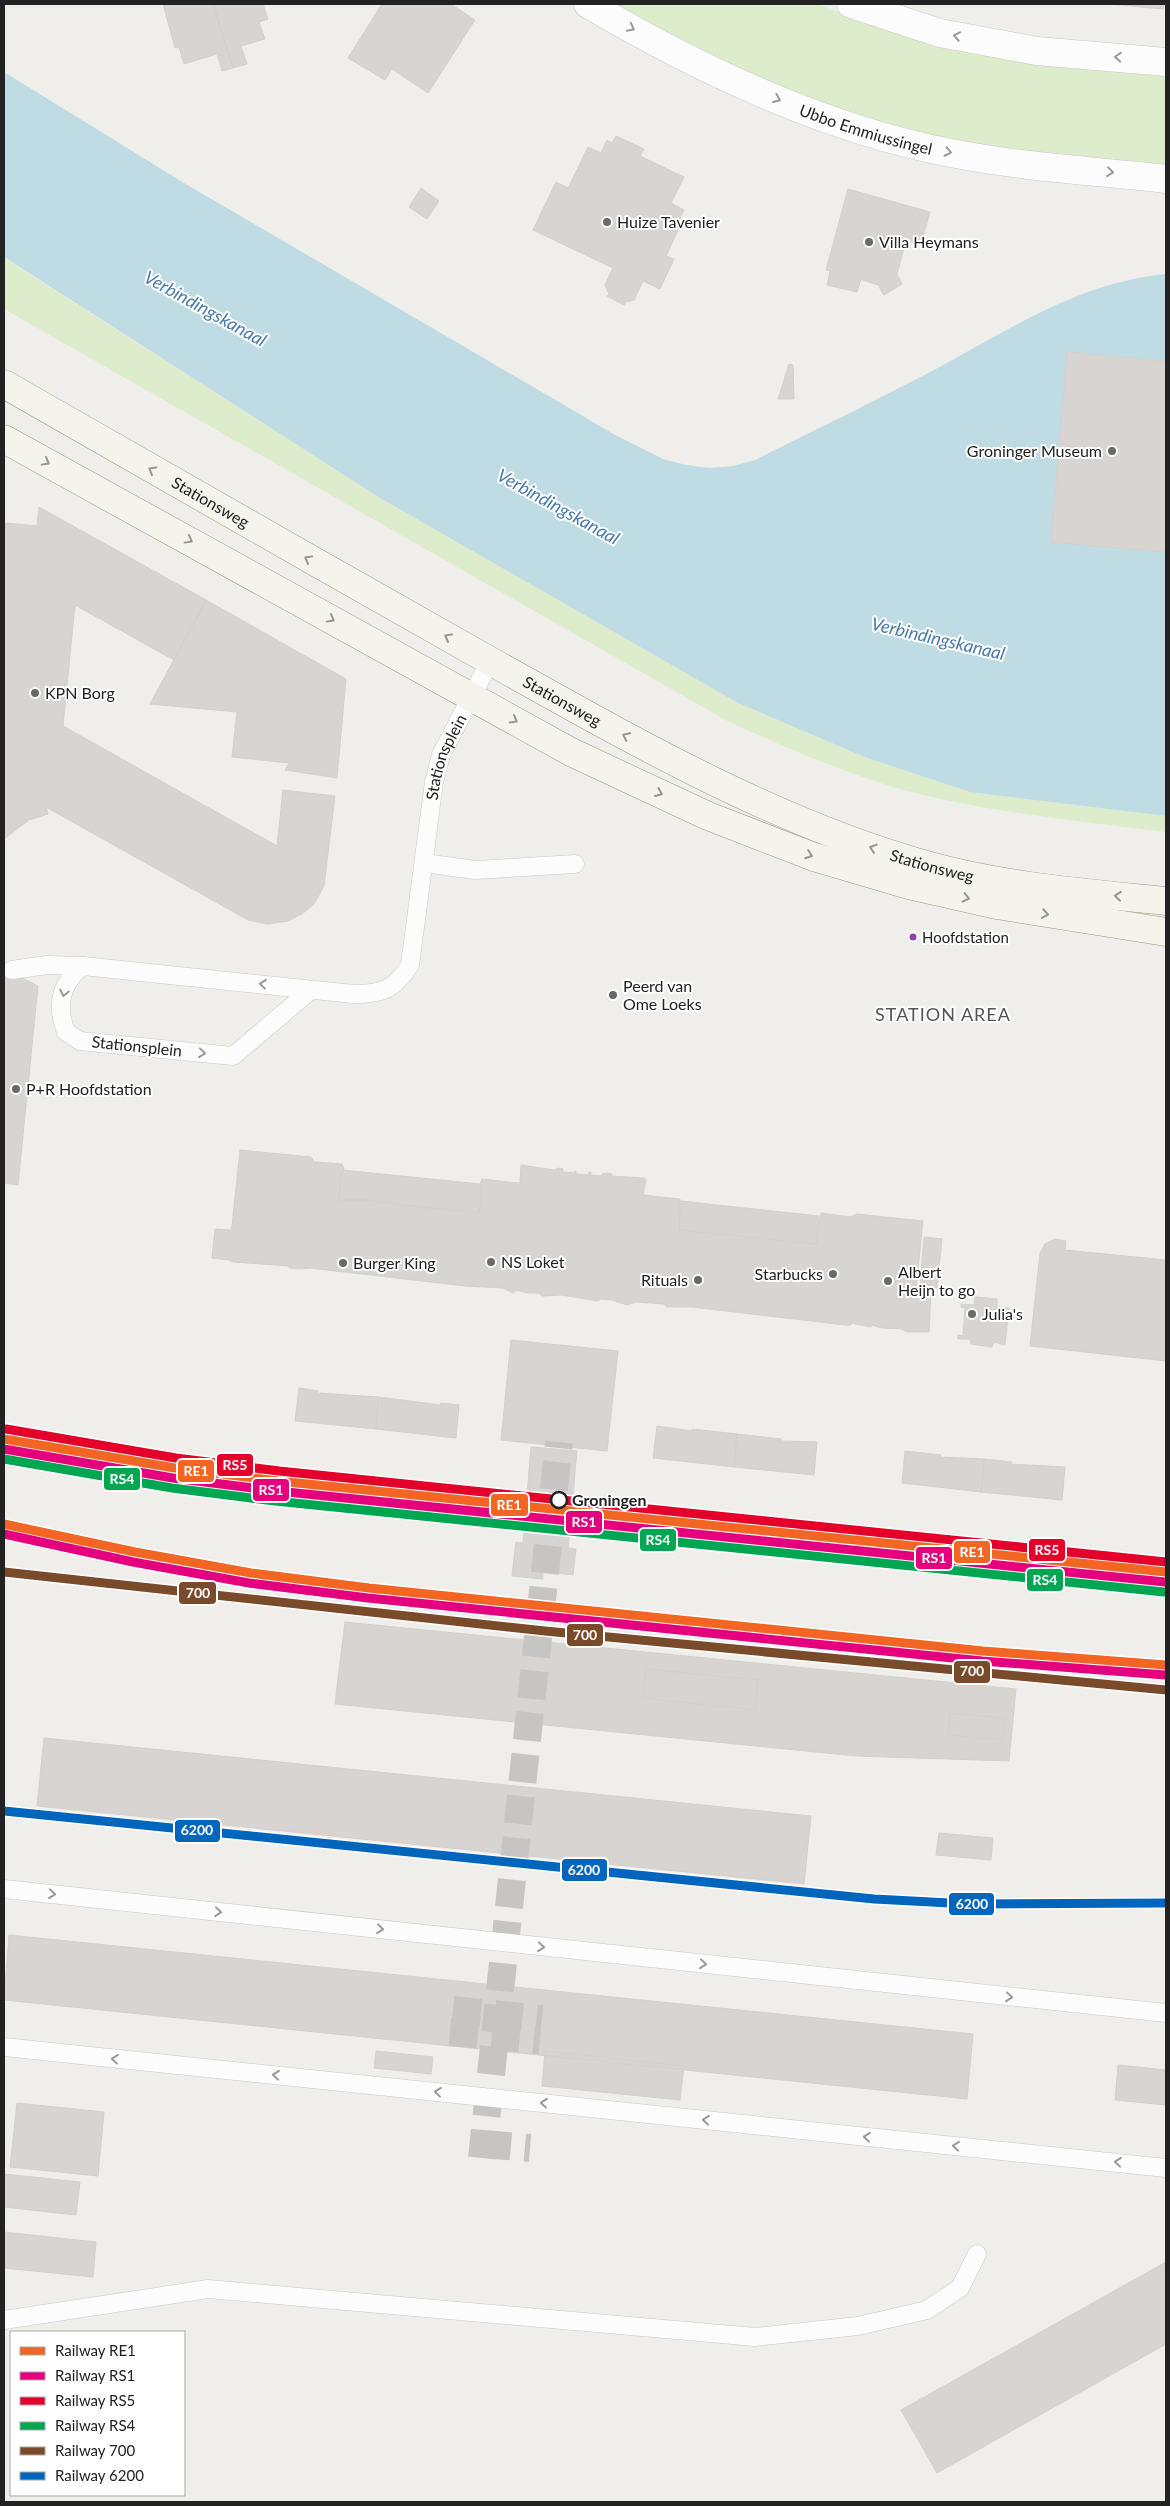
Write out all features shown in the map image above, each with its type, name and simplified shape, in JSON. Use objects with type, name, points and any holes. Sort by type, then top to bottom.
[{"type":"main road","name":"Stationsweg","points":[[4,384],[604,725],[733,789],[844,838],[885,853],[956,872],[1064,890],[1166,901]]},
{"type":"main road","name":"Stationsweg","points":[[4,438],[610,772],[708,816],[814,857],[909,885],[997,905],[1166,932]]},
{"type":"street","name":"Ubbo Emmiussingel","points":[[588,4],[696,62],[779,100],[866,131],[952,154],[1166,178]]},
{"type":"street","points":[[851,4],[940,33],[1028,49],[1166,62]]},
{"type":"lane","name":"Stationsplein","points":[[311,990],[233,1056],[80,1041],[66,1032],[61,1018],[63,989],[71,975],[83,966],[311,990],[374,994],[388,989],[401,979],[410,965],[434,782],[441,755],[490,661]]},
{"type":"lane","points":[[424,863],[475,870],[575,864]]},
{"type":"lane","points":[[12,970],[47,965],[83,966]]},
{"type":"lane","points":[[4,1889],[1166,2013]]},
{"type":"lane","points":[[4,2047],[1166,2168]]},
{"type":"lane","points":[[4,2320],[208,2289],[755,2337],[858,2326],[927,2310],[960,2288],[978,2254]]},
{"type":"green space","points":[[610,4],[818,4],[844,14],[1166,75],[1166,167],[1044,155],[954,142],[868,121],[701,55]]},
{"type":"green space","points":[[4,258],[380,498],[738,703],[867,758],[970,792],[1166,816],[1166,832],[992,809],[924,795],[849,772],[731,723],[4,309]]},
{"type":"water","name":"Verbindingskanaal","points":[[4,72],[184,183],[617,436],[663,459],[686,465],[709,468],[733,466],[755,460],[912,382],[1046,310],[1103,287],[1134,279],[1166,274],[1166,361],[1067,352],[1051,541],[1166,552],[1166,816],[970,792],[867,758],[738,703],[380,498],[4,257]]},
{"type":"building","points":[[163,4],[213,4],[233,68],[222,71],[217,54],[184,64],[179,47],[175,48]]},
{"type":"building","points":[[213,4],[263,4],[268,19],[259,22],[265,39],[241,46],[247,64],[233,68]]},
{"type":"building","points":[[382,4],[451,4],[475,20],[428,93],[392,69],[385,80],[348,58]]},
{"type":"building","points":[[1109,4],[1164,4],[1163,9]]},
{"type":"building","name":"Huize Tavenier","points":[[616,136],[644,149],[640,156],[684,177],[671,203],[684,210],[677,225],[680,226],[666,256],[674,259],[660,289],[643,281],[634,300],[626,302],[624,305],[607,296],[609,294],[605,285],[613,268],[533,230],[556,182],[568,188],[588,147],[601,153],[607,140],[612,143]]},
{"type":"building","points":[[421,188],[439,201],[427,219],[409,207]]},
{"type":"building","name":"Villa Heymans","points":[[848,189],[930,212],[921,244],[906,241],[897,274],[902,284],[884,295],[878,285],[861,279],[857,292],[827,285],[830,271],[826,270]]},
{"type":"building","name":"Groninger Museum","points":[[1067,352],[1166,361],[1166,552],[1051,542]]},
{"type":"building","points":[[789,364],[793,365],[794,399],[778,399]]},
{"type":"building","name":"KPN Borg","points":[[39,507],[206,600],[174,660],[75,605],[63,726],[277,846],[283,790],[335,796],[324,886],[314,904],[302,914],[288,921],[268,924],[248,920],[46,807],[48,814],[29,820],[4,839],[5,523],[37,526]]},
{"type":"building","points":[[206,600],[346,679],[337,778],[285,770],[289,763],[232,757],[237,712],[150,704]]},
{"type":"building","name":"P+R Hoofdstation","points":[[4,963],[22,978],[38,986],[18,1185],[4,1183]]},
{"type":"building","points":[[240,1150],[311,1157],[314,1162],[342,1164],[344,1169],[340,1178],[339,1200],[366,1200],[475,1213],[479,1212],[481,1205],[482,1192],[480,1184],[482,1179],[520,1183],[521,1165],[554,1170],[559,1168],[563,1169],[563,1172],[575,1173],[575,1171],[577,1174],[588,1175],[591,1172],[591,1175],[602,1176],[602,1174],[607,1173],[612,1174],[611,1176],[644,1178],[646,1180],[643,1195],[680,1199],[679,1230],[816,1244],[821,1213],[850,1217],[857,1214],[923,1221],[916,1289],[931,1291],[929,1332],[907,1332],[902,1329],[882,1328],[872,1325],[871,1327],[851,1323],[851,1325],[845,1325],[692,1307],[667,1307],[664,1304],[636,1302],[627,1305],[612,1300],[601,1299],[598,1301],[562,1295],[542,1296],[539,1293],[527,1293],[517,1290],[513,1293],[503,1288],[465,1286],[310,1268],[289,1268],[289,1266],[233,1262],[212,1258],[215,1229],[231,1230]]},
{"type":"building","points":[[342,1170],[480,1184],[482,1192],[479,1212],[403,1206],[366,1200],[339,1200]]},
{"type":"building","points":[[681,1201],[819,1216],[816,1244],[679,1230]]},
{"type":"building","points":[[924,1237],[942,1239],[937,1288],[920,1286]]},
{"type":"building","points":[[1055,1239],[1066,1241],[1065,1250],[1166,1260],[1166,1361],[1030,1346],[1040,1253],[1045,1244]]},
{"type":"building","points":[[975,1297],[997,1299],[997,1307],[1009,1308],[1005,1345],[994,1342],[992,1347],[971,1344],[970,1339],[958,1339],[958,1335],[963,1336],[965,1308],[961,1307],[961,1304],[974,1305]]},
{"type":"building","points":[[511,1340],[618,1351],[607,1451],[501,1440]]},
{"type":"building","points":[[299,1388],[318,1391],[317,1393],[379,1397],[376,1429],[295,1421]]},
{"type":"building","points":[[379,1397],[440,1405],[441,1403],[459,1405],[456,1438],[376,1429]]},
{"type":"building","points":[[657,1426],[737,1434],[734,1467],[653,1458]]},
{"type":"building","points":[[737,1434],[781,1439],[781,1441],[817,1442],[814,1475],[734,1467]]},
{"type":"building","points":[[531,1447],[577,1451],[568,1548],[576,1549],[573,1575],[543,1571],[543,1579],[512,1576],[516,1542],[523,1543]]},
{"type":"building","points":[[905,1451],[941,1455],[940,1457],[984,1459],[981,1492],[902,1483]]},
{"type":"building","points":[[984,1459],[1012,1462],[1011,1464],[1065,1467],[1062,1500],[981,1492]]},
{"type":"building","points":[[345,1622],[1016,1689],[1009,1761],[856,1756],[335,1704]]},
{"type":"building","points":[[646,1669],[758,1680],[755,1710],[643,1698]]},
{"type":"building","points":[[950,1713],[1005,1718],[1003,1740],[948,1735]]},
{"type":"building","points":[[44,1738],[811,1816],[804,1884],[37,1806]]},
{"type":"building","points":[[939,1833],[993,1838],[991,1860],[936,1855]]},
{"type":"building","points":[[9,1935],[973,2034],[967,2099],[4,2000]]},
{"type":"building","points":[[376,2051],[433,2057],[431,2074],[374,2068]]},
{"type":"building","points":[[545,2051],[684,2066],[680,2100],[542,2086]]},
{"type":"building","points":[[1118,2065],[1166,2070],[1166,2105],[1115,2100]]},
{"type":"building","points":[[17,2103],[104,2112],[98,2176],[10,2167]]},
{"type":"building","points":[[4,2174],[80,2182],[76,2215],[4,2207]]},
{"type":"building","points":[[4,2232],[96,2242],[93,2277],[4,2268]]},
{"type":"building","points":[[1166,2262],[1166,2344],[937,2473],[901,2410]]},
{"type":"tunnel","points":[[482,2158],[559,1442]]},
{"type":"tunnel","points":[[453,2010],[542,2019]]},
{"type":"tunnel","points":[[450,2032],[540,2040]]},
{"type":"tunnel","points":[[483,2144],[530,2148]]},
{"type":"rail line","name":"RS5","points":[[6,1429],[176,1458],[279,1471],[1166,1562]]},
{"type":"rail line","name":"RE1","points":[[4,1439],[175,1468],[278,1481],[1166,1572]]},
{"type":"rail line","name":"RS1","points":[[4,1449],[173,1478],[277,1491],[1165,1582]]},
{"type":"rail line","name":"RS4","points":[[4,1459],[172,1488],[275,1501],[1164,1592]]},
{"type":"rail line","name":"RE1","points":[[4,1524],[135,1552],[251,1573],[369,1588],[983,1651],[1166,1665]]},
{"type":"rail line","name":"RS1","points":[[4,1534],[133,1562],[249,1583],[368,1598],[982,1661],[1165,1675]]},
{"type":"rail line","name":"700","points":[[4,1572],[545,1631],[1166,1690]]},
{"type":"rail line","name":"6200","points":[[4,1811],[874,1899],[969,1904],[1166,1903]]},
{"type":"place","name":"Huize Tavenier","points":[[607,222]]},
{"type":"place","name":"Villa Heymans","points":[[869,242]]},
{"type":"place","name":"Groninger Museum","points":[[1112,451]]},
{"type":"place","name":"KPN Borg","points":[[35,693]]},
{"type":"place","name":"Hoofdstation","points":[[913,937]]},
{"type":"place","name":"Peerd van Ome Loeks","points":[[613,995]]},
{"type":"place","name":"P+R Hoofdstation","points":[[16,1089]]},
{"type":"place","name":"NS Loket","points":[[491,1262]]},
{"type":"place","name":"Burger King","points":[[343,1263]]},
{"type":"place","name":"Starbucks","points":[[833,1274]]},
{"type":"place","name":"Rituals","points":[[698,1280]]},
{"type":"place","name":"Albert Heijn to go","points":[[888,1281]]},
{"type":"place","name":"Julia's","points":[[972,1314]]},
{"type":"place","name":"Groningen","points":[[559,1500]]},
{"type":"district","name":"STATION AREA","points":[[943,1015]]}]
